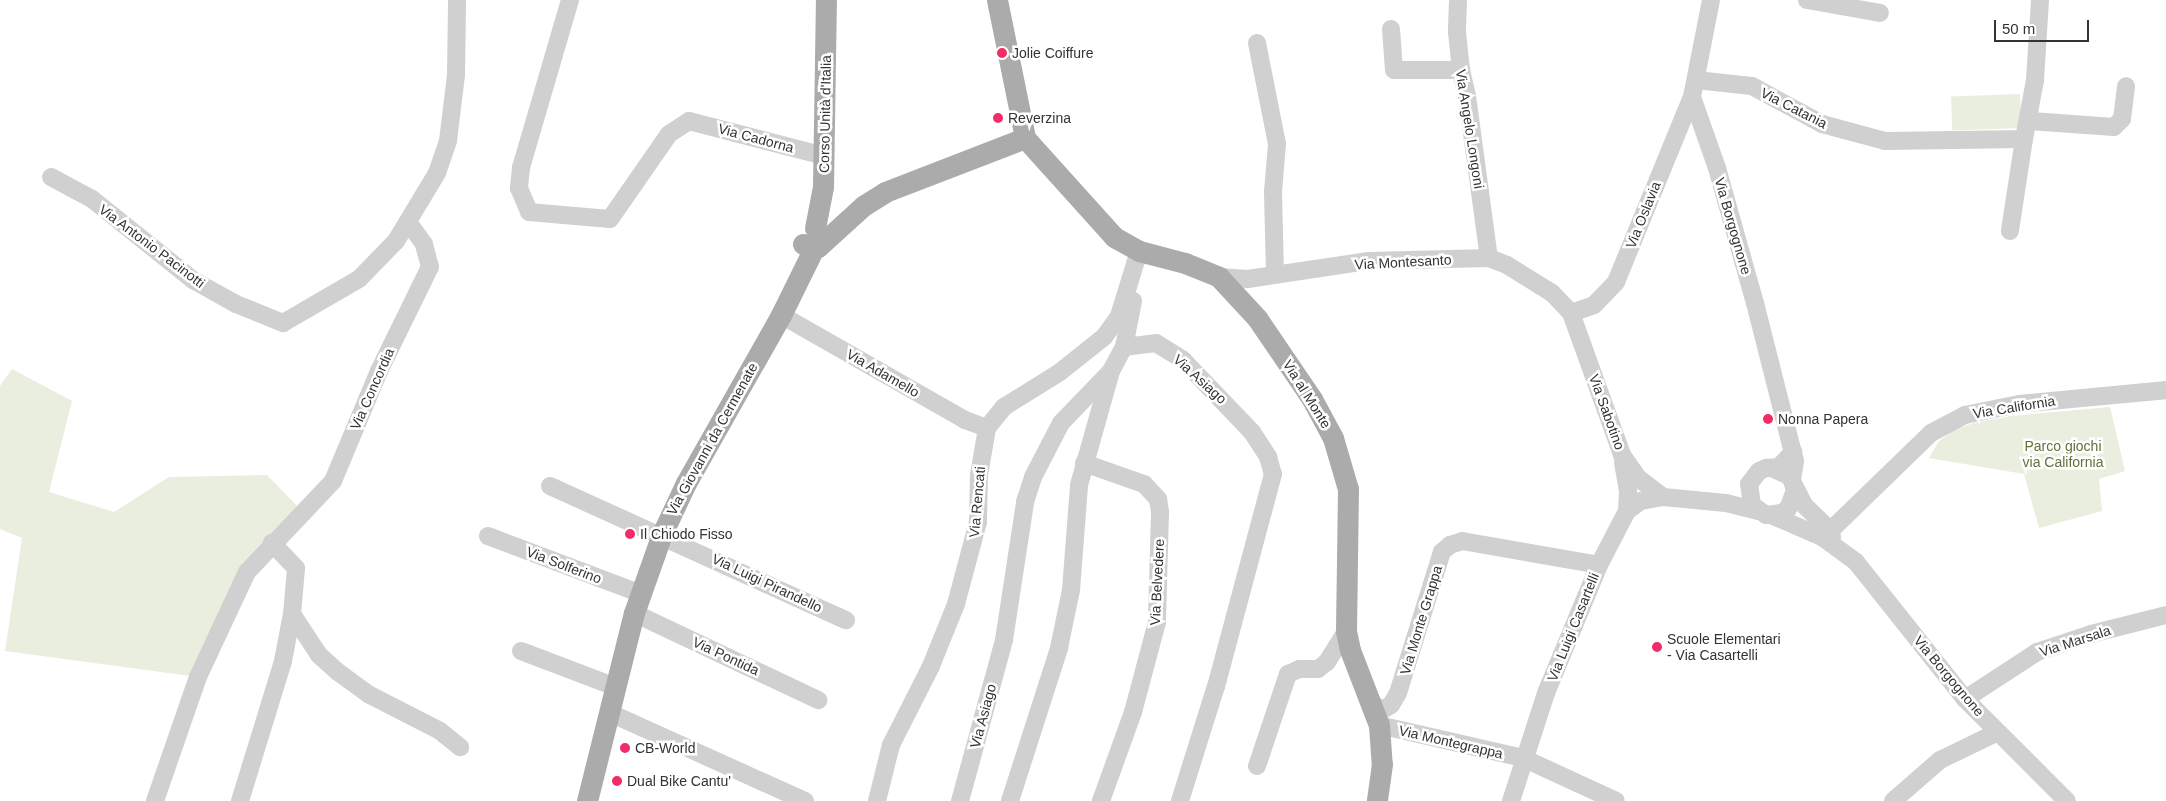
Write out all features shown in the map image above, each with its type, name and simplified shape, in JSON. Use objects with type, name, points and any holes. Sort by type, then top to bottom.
[{"type":"main road","name":"Corso Unità d'Italia","points":[[814,240],[823,187],[826,0]]},
{"type":"main road","points":[[998,0],[1025,138]]},
{"type":"main road","name":"Via Giovanni da Cermenate","points":[[587,801],[637,603],[662,534],[686,483],[781,315],[814,240],[885,192],[1025,138]]},
{"type":"main road","name":"Via al Monte","points":[[1025,138],[1107,231],[1137,260],[1185,263],[1240,288],[1257,318],[1323,416],[1342,462],[1348,489],[1346,631],[1370,705],[1379,725],[1382,764],[1378,801]]},
{"type":"street","points":[[408,222],[437,173],[448,142],[456,75],[457,0]]},
{"type":"street","name":"Via Cadorna","points":[[570,0],[520,168],[520,188],[529,212],[610,220],[669,134],[689,120],[824,156]]},
{"type":"street","name":"Via Angelo Longoni","points":[[1458,0],[1456,32],[1461,70],[1467,96],[1489,258]]},
{"type":"street","name":"Via Borgognone","points":[[1711,0],[1694,88],[1793,452],[1795,461],[1794,483],[1810,513],[1827,527],[1837,547],[1863,570],[1965,700],[2067,801]]},
{"type":"street","points":[[1807,0],[1880,13]]},
{"type":"street","points":[[2010,231],[2024,139],[2030,121],[2040,0]]},
{"type":"street","points":[[1391,29],[1394,70],[1461,70]]},
{"type":"street","points":[[1257,43],[1277,144],[1273,192],[1275,275]]},
{"type":"street","name":"Via Catania","points":[[1694,88],[1752,86],[1822,124],[1885,141],[1922,143],[2024,139]]},
{"type":"street","points":[[2030,121],[2114,127],[2122,120],[2126,86]]},
{"type":"street","name":"Via Oslavia","points":[[1571,313],[1594,305],[1616,282],[1694,88]]},
{"type":"street","name":"Via Antonio Pacinotti","points":[[51,177],[92,199],[193,280],[236,304],[283,323],[359,279],[396,241],[408,222]]},
{"type":"street","name":"Via Concordia","points":[[155,801],[198,677],[247,572],[333,481],[379,371],[430,267],[424,244],[408,222]]},
{"type":"street","points":[[1489,258],[1552,293],[1571,313]]},
{"type":"street","name":"Via Montesanto","points":[[1240,288],[1275,275],[1369,261],[1489,258]]},
{"type":"street","points":[[1124,347],[1133,305],[1137,260]]},
{"type":"street","name":"Via Rencati","points":[[877,801],[891,745],[931,666],[956,604],[978,522],[979,475],[987,428],[1004,407],[1060,372],[1104,337],[1119,316],[1137,260]]},
{"type":"street","name":"Via Sabotino","points":[[1571,313],[1622,455],[1638,478],[1663,497]]},
{"type":"street","name":"Via Adamello","points":[[781,315],[965,420],[987,428]]},
{"type":"street","name":"Via Asiago","points":[[960,801],[1004,640],[1025,502],[1033,477],[1061,423],[1111,371],[1124,347],[1156,343],[1183,360],[1252,432],[1268,457],[1273,474],[1216,686],[1180,801]]},
{"type":"street","points":[[1010,801],[1059,648],[1071,590],[1079,485],[1084,463],[1106,396],[1111,371]]},
{"type":"street","name":"Via California","points":[[1827,527],[1930,434],[1964,415],[2018,404],[2165,384]]},
{"type":"street","points":[[1709,502],[1737,495],[1759,471],[1783,464],[1793,452]]},
{"type":"street","name":"Via Luigi Casartelli","points":[[1512,801],[1524,758],[1599,565],[1626,511],[1628,491],[1622,455]]},
{"type":"street","name":"Via Belvedere","points":[[1084,463],[1144,484],[1158,499],[1160,512],[1157,622],[1134,712],[1101,801]]},
{"type":"street","points":[[1626,511],[1641,500],[1663,497],[1709,502],[1764,513],[1788,509],[1794,498],[1794,483],[1785,472],[1772,468]]},
{"type":"street","points":[[1749,484],[1749,500],[1764,513]]},
{"type":"street","name":"Via Luigi Pirandello","points":[[550,486],[662,534],[846,620]]},
{"type":"street","name":"Via Borgognone","points":[[1764,513],[1827,527]]},
{"type":"street","name":"Via Solferino","points":[[488,536],[637,603]]},
{"type":"street","name":"Via Monte Grappa","points":[[1370,705],[1384,709],[1391,705],[1398,693],[1442,552],[1450,545],[1462,541],[1599,565]]},
{"type":"street","points":[[240,801],[283,661],[292,614],[296,568],[272,544]]},
{"type":"street","name":"Via Pontida","points":[[637,603],[818,700]]},
{"type":"street","points":[[292,614],[319,654],[338,672],[370,695],[440,730],[460,747]]},
{"type":"street","name":"Via Marsala","points":[[1965,700],[2037,652],[2091,634],[2166,615]]},
{"type":"street","points":[[1257,766],[1288,674],[1299,669],[1318,669],[1327,662],[1346,631]]},
{"type":"street","points":[[521,651],[616,687]]},
{"type":"street","points":[[610,713],[805,801]]},
{"type":"street","name":"Via Montegrappa","points":[[1379,725],[1524,758],[1596,797],[1616,801]]},
{"type":"street","points":[[1893,801],[1940,760],[1998,732]]},
{"type":"green space","points":[[2020,94],[2021,128],[1952,130],[1951,96]]},
{"type":"green space","points":[[12,369],[72,401],[49,492],[114,512],[169,477],[267,475],[303,512],[272,543],[198,677],[5,651],[22,538],[0,529],[0,386]]},
{"type":"green space","name":"Parco giochi via California","points":[[2110,407],[2125,471],[2099,479],[2102,511],[2039,528],[2024,474],[1929,458],[1939,441],[1956,429],[1974,423],[2011,416]]},
{"type":"place","name":"Jolie Coiffure","points":[[1002,53]]},
{"type":"place","name":"Reverzina","points":[[998,118]]},
{"type":"place","name":"Nonna Papera","points":[[1768,419]]},
{"type":"place","name":"Il Chiodo Fisso","points":[[630,534]]},
{"type":"place","name":"Scuole Elementari - Via Casartelli","points":[[1657,647]]},
{"type":"place","name":"CB-World","points":[[625,748]]},
{"type":"place","name":"Dual Bike Cantu'","points":[[617,781]]}]
